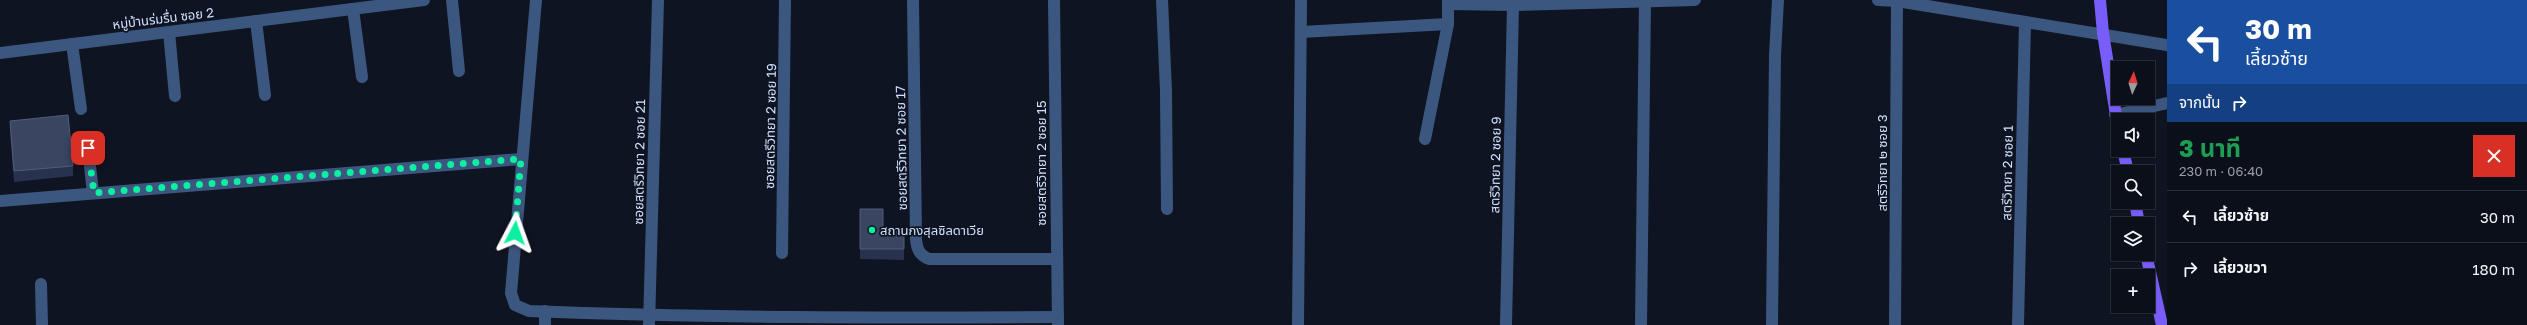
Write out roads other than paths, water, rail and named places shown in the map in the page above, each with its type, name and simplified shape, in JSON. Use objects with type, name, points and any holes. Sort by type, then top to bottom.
[{"type":"main road","points":[[2100,0],[2103,33],[2115,113]]},
{"type":"main road","points":[[2148,261],[2162,325]]},
{"type":"street","name":"หมู่บ้านร่มรื่น ซอย 2","points":[[0,53],[424,0]]},
{"type":"street","points":[[452,0],[459,71]]},
{"type":"street","points":[[536,0],[521,159],[512,300],[520,308],[546,312],[649,320],[863,319],[1058,321]]},
{"type":"street","name":"ซอยสตรีวิทยา 2 ซอย 21","points":[[649,320],[658,0]]},
{"type":"street","name":"ซอยสตรีวิทยา 2 ซอย 19","points":[[782,253],[785,0]]},
{"type":"street","name":"ซอยสตรีวิทยา 2 ซอย 17","points":[[913,0],[916,239],[918,252],[922,257],[929,259],[1056,259]]},
{"type":"street","name":"ซอยสตรีวิทยา 2 ซอย 15","points":[[1054,0],[1056,259],[1058,321]]},
{"type":"street","points":[[1162,0],[1166,91],[1167,209]]},
{"type":"street","points":[[1298,325],[1300,0]]},
{"type":"street","points":[[1425,139],[1448,24],[1448,2],[1513,5],[1695,0]]},
{"type":"street","points":[[1772,325],[1775,55],[1778,0]]},
{"type":"street","points":[[1878,0],[1897,1],[2167,44]]},
{"type":"street","name":"สตรีวิทยา ๒ ซอย 3","points":[[1895,325],[1897,1]]},
{"type":"street","points":[[1641,325],[1645,2]]},
{"type":"street","name":"สตรีวิทยา 2 ซอย 9","points":[[1506,325],[1513,5]]},
{"type":"street","points":[[353,9],[362,77]]},
{"type":"street","points":[[256,21],[265,95]]},
{"type":"street","name":"สตรีวิทยา 2 ซอย 1","points":[[2018,325],[2025,22]]},
{"type":"street","points":[[1301,32],[1448,24]]},
{"type":"street","points":[[169,32],[175,96]]},
{"type":"street","points":[[72,44],[81,109]]},
{"type":"street","points":[[2124,113],[2167,104]]},
{"type":"street","points":[[88,148],[94,193]]},
{"type":"street","points":[[0,201],[521,159]]},
{"type":"street","points":[[41,284],[42,325]]},
{"type":"street","points":[[545,325],[546,312]]},
{"type":"place","name":"สถานกงสุลซิลดาเวีย","points":[[872,230]]}]
